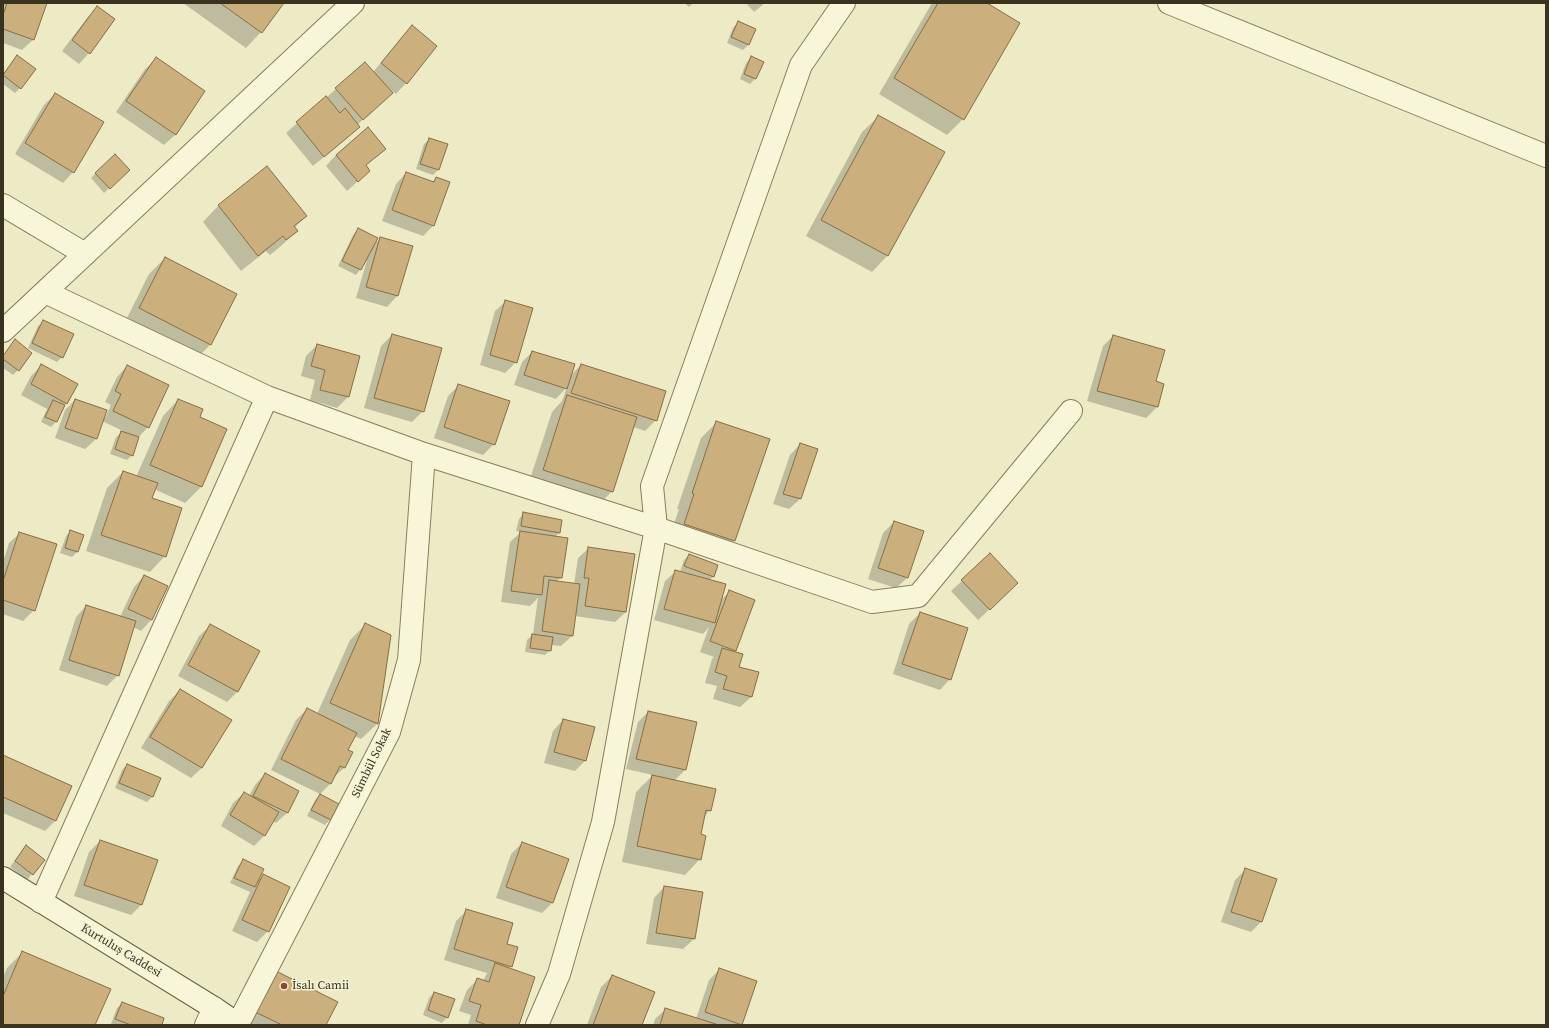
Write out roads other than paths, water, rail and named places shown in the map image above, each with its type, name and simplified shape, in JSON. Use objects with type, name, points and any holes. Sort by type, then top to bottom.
[{"type":"street","points":[[3,331],[353,3]]},
{"type":"street","points":[[537,1025],[559,974],[603,822],[656,528],[652,486],[801,65],[844,3]]},
{"type":"street","points":[[1169,3],[1546,156]]},
{"type":"street","points":[[3,205],[85,254]]},
{"type":"street","points":[[44,292],[267,397],[424,454],[656,528],[872,602],[918,596],[1071,411]]},
{"type":"street","points":[[41,902],[267,397]]},
{"type":"street","name":"Sümbül Sokak","points":[[239,1025],[389,732],[409,660],[424,454]]},
{"type":"street","name":"Kurtuluş Caddesi","points":[[3,878],[210,1016],[239,1025]]},
{"type":"place","name":"İsalı Camii","points":[[284,986]]}]
